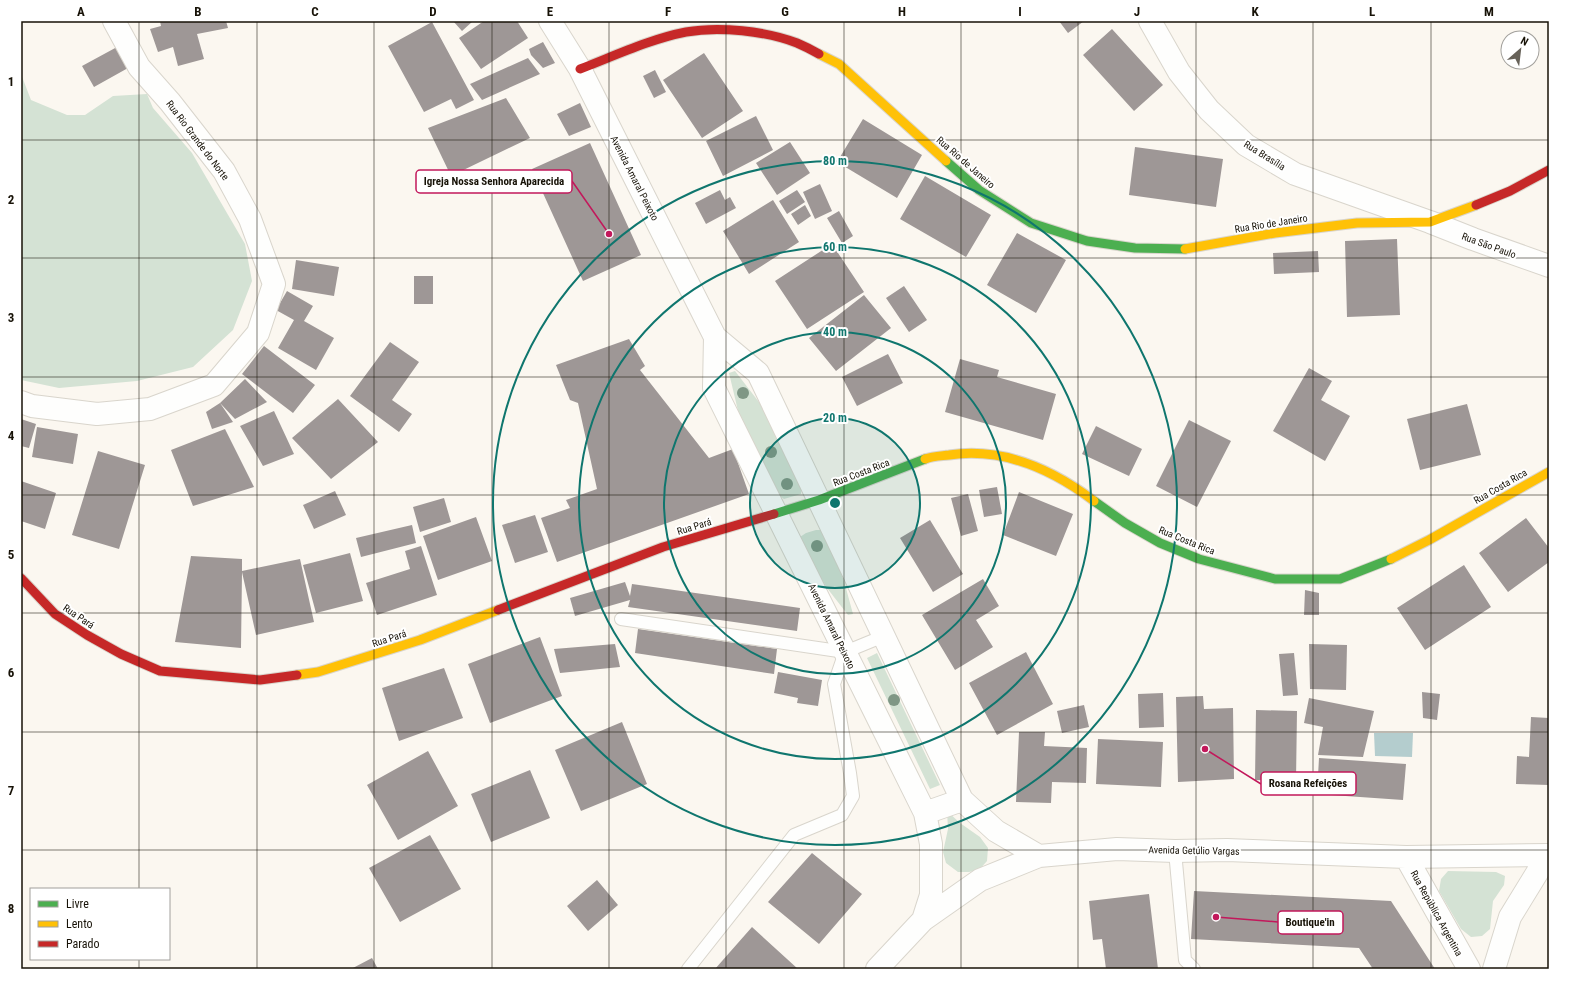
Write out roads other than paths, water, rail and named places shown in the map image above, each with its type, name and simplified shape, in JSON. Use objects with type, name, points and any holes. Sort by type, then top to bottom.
[{"type":"street","name":"Rua Rio Grande do Norte","points":[[21,402],[32,406],[97,414],[150,409],[214,386],[258,332],[274,284],[250,219],[224,170],[170,102],[139,67],[114,21]]},
{"type":"street","name":"Avenida Amaral Peixoto","points":[[550,21],[580,69],[715,337],[758,373],[962,800],[996,831],[1039,856]]},
{"type":"street","name":"Rua Brasília","points":[[1150,21],[1179,72],[1209,110],[1246,145],[1295,174],[1430,222]]},
{"type":"street","name":"Rua Rio de Janeiro","points":[[580,69],[650,42],[686,32],[720,30],[761,34],[797,43],[839,64],[978,190],[1031,223],[1087,241],[1135,248],[1183,249],[1275,233],[1357,223],[1430,222],[1465,210],[1510,190],[1549,170]]},
{"type":"street","name":"Rua São Paulo","points":[[1430,222],[1473,240],[1549,266]]},
{"type":"street","name":"Avenida Amaral Peixoto","points":[[715,337],[714,388],[925,813],[931,844],[931,895],[923,920]]},
{"type":"street","name":"Rua Costa Rica","points":[[776,513],[819,500],[931,457],[961,453],[993,454],[1022,461],[1051,473],[1080,490],[1125,523],[1160,543],[1200,560],[1275,579],[1340,579],[1385,562],[1429,540],[1549,472]]},
{"type":"street","name":"Rua Pará","points":[[21,578],[55,614],[121,654],[160,671],[260,680],[318,672],[420,640],[663,547],[776,513]]},
{"type":"street","points":[[925,813],[962,800]]},
{"type":"street","name":"Avenida Getúlio Vargas","points":[[877,969],[923,920],[980,880],[1039,856],[1117,849],[1175,851],[1227,850],[1406,857],[1549,855]]},
{"type":"street","points":[[1494,969],[1510,917],[1549,855]]},
{"type":"street","name":"Rua República Argentina","points":[[1406,857],[1468,969]]},
{"type":"lane","points":[[621,619],[845,652],[884,636]]},
{"type":"lane","points":[[688,969],[794,834],[842,815],[853,796],[834,684],[845,652]]},
{"type":"lane","points":[[1175,851],[1185,960],[1194,969]]},
{"type":"water","points":[[1374,733],[1413,733],[1412,757],[1375,756]]},
{"type":"place","name":"Igreja Nossa Senhora Aparecida","points":[[609,234]]},
{"type":"place","name":"Rosana Refeições","points":[[1205,749]]},
{"type":"place","name":"Boutique'in","points":[[1216,917]]}]
